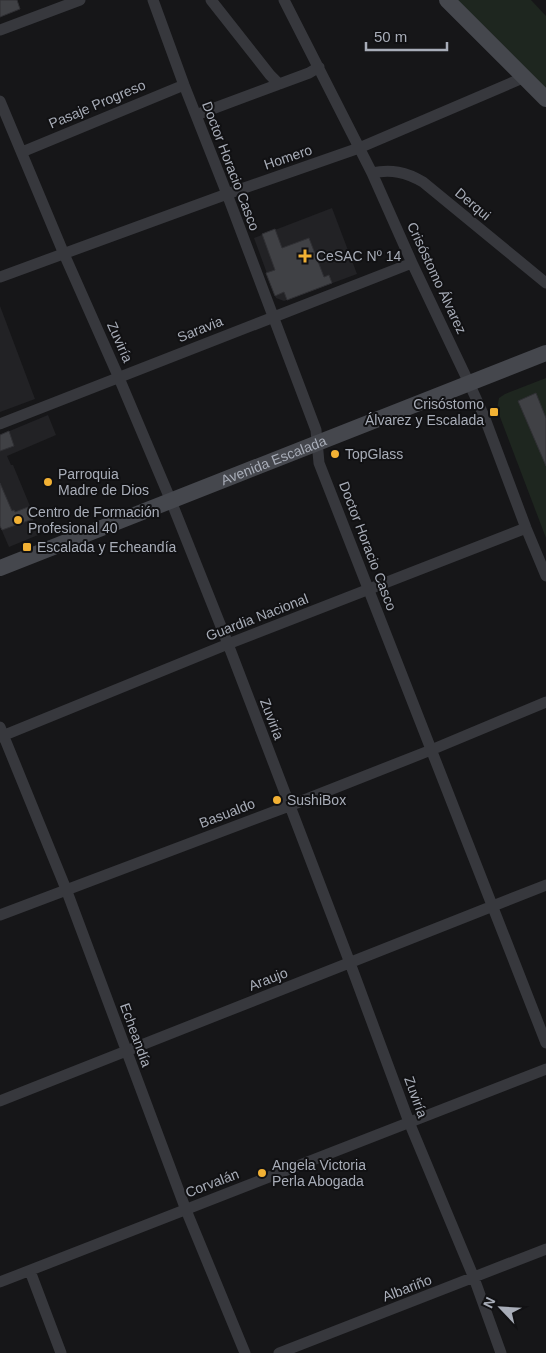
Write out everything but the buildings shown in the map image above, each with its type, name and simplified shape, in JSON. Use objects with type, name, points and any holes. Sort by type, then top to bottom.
[{"type":"main road","points":[[447,0],[546,99]]},
{"type":"main road","name":"Avenida Escalada","points":[[0,568],[546,353]]},
{"type":"street","points":[[0,30],[80,0]]},
{"type":"street","name":"Doctor Horacio Casco","points":[[153,0],[316,430],[319,464],[546,1043]]},
{"type":"street","points":[[211,0],[279,84]]},
{"type":"street","name":"Crisóstomo Álvarez","points":[[284,0],[372,173],[412,263],[469,382],[546,576]]},
{"type":"street","points":[[196,115],[309,73],[319,67]]},
{"type":"street","name":"Homero","points":[[0,277],[359,148],[525,77]]},
{"type":"street","name":"Pasaje Progreso","points":[[22,152],[184,84]]},
{"type":"street","name":"Zuviría","points":[[0,101],[171,501],[350,962],[409,1122],[474,1278],[501,1353]]},
{"type":"street","name":"Derqui","points":[[372,173],[396,171],[411,175],[423,182],[546,283]]},
{"type":"street","name":"Saravia","points":[[0,424],[412,263]]},
{"type":"street","name":"Guardia Nacional","points":[[1,733],[526,528]]},
{"type":"street","name":"Basualdo","points":[[0,915],[289,806],[546,702]]},
{"type":"street","name":"Echeandía","points":[[1,733],[66,889],[186,1210],[245,1353]]},
{"type":"street","name":"Araujo","points":[[0,1100],[546,885]]},
{"type":"street","name":"Corvalán","points":[[0,1282],[546,1069]]},
{"type":"street","name":"Albariño","points":[[279,1353],[546,1249]]},
{"type":"street","points":[[30,1270],[61,1353]]},
{"type":"shaded area","points":[[458,0],[531,0],[546,16],[546,89]]},
{"type":"shaded area","name":"CeSAC Nº 14","points":[[332,208],[357,274],[284,301],[276,298],[254,238]]},
{"type":"shaded area","points":[[0,306],[35,399],[0,412]]},
{"type":"shaded area","points":[[546,378],[546,418],[536,393],[546,466],[546,538],[497,409],[499,398],[505,394]]},
{"type":"shaded area","points":[[48,415],[56,435],[7,456],[11,465],[13,465],[30,506],[28,507],[38,535],[9,547],[0,526],[0,435]]},
{"type":"place","name":"CeSAC Nº 14","points":[[305,256]]},
{"type":"place","name":"Crisóstomo Álvarez y Escalada","points":[[494,412]]},
{"type":"place","name":"TopGlass","points":[[335,454]]},
{"type":"place","name":"Parroquia Madre de Dios","points":[[48,482]]},
{"type":"place","name":"Centro de Formación Profesional 40","points":[[18,520]]},
{"type":"place","name":"Escalada y Echeandía","points":[[27,547]]},
{"type":"place","name":"SushiBox","points":[[277,800]]},
{"type":"place","name":"Angela Victoria Perla Abogada","points":[[262,1173]]}]
